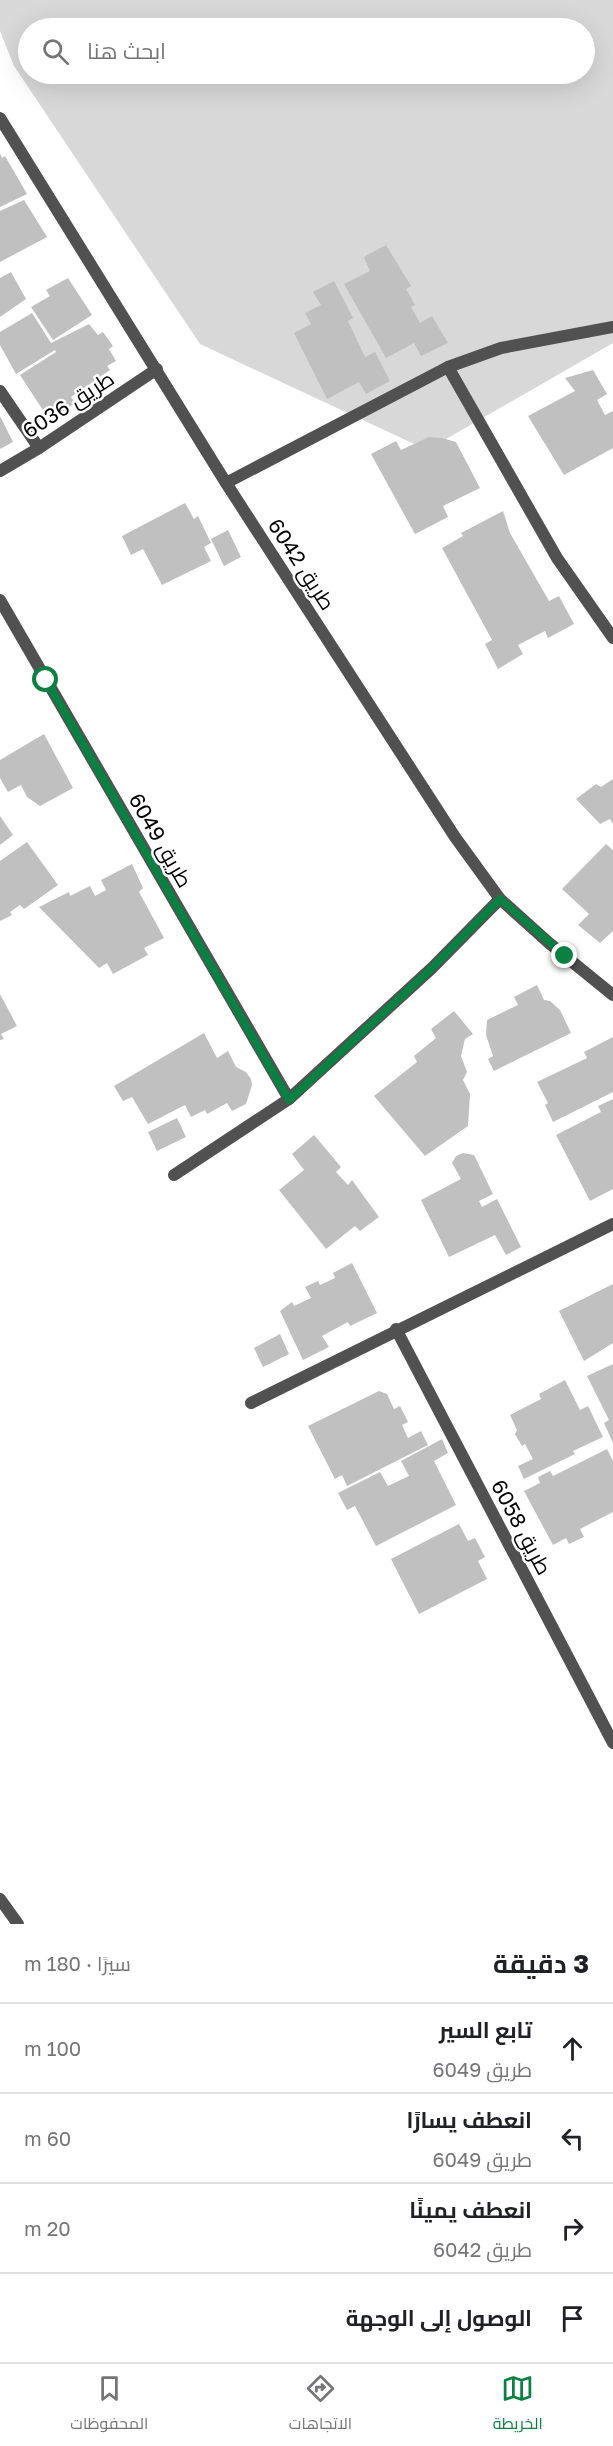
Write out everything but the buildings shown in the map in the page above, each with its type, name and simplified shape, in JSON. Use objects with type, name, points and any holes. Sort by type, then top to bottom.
[{"type":"street","name":"طريق 6042","points":[[0,118],[226,483],[455,837],[500,899],[549,943],[613,995]]},
{"type":"street","points":[[226,483],[448,367],[501,348],[613,327]]},
{"type":"street","points":[[448,367],[557,558],[613,638]]},
{"type":"street","name":"طريق 6036","points":[[0,471],[39,448],[157,369]]},
{"type":"street","points":[[0,391],[39,448]]},
{"type":"street","name":"طريق 6049","points":[[0,600],[289,1100]]},
{"type":"street","points":[[174,1175],[289,1100],[432,968],[500,899]]},
{"type":"street","points":[[251,1402],[613,1224]]},
{"type":"street","name":"طريق 6058","points":[[396,1329],[613,1743]]},
{"type":"street","points":[[0,1899],[18,1924]]},
{"type":"shaded area","points":[[0,0],[613,0],[613,343],[427,450],[200,344],[26,84],[595,84],[595,18],[18,18],[18,72],[0,31]]},
{"type":"route","points":[[46,680],[289,1100],[432,968],[500,899],[565,956]]}]
